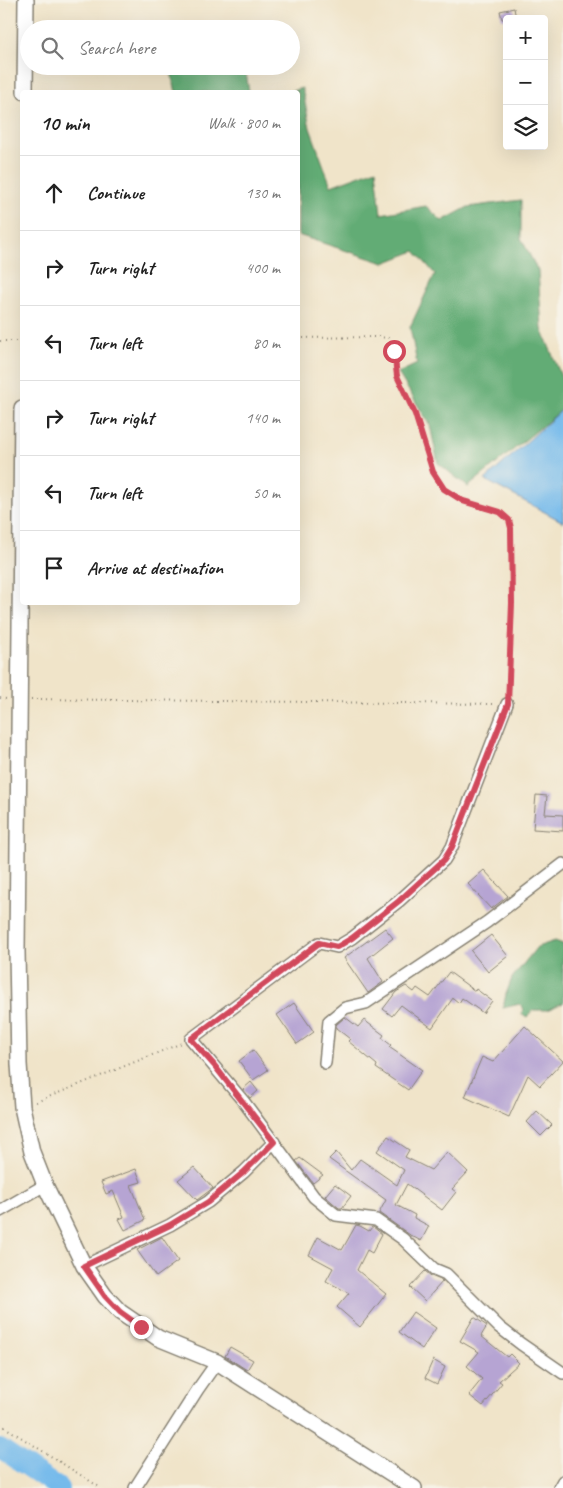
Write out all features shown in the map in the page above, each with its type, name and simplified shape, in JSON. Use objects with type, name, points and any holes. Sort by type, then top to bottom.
[{"type":"street","points":[[26,0],[26,20]]},
{"type":"street","points":[[25,75],[25,90]]},
{"type":"street","points":[[20,602],[17,950],[19,1064],[25,1127],[32,1152],[45,1185],[84,1266],[105,1296],[120,1312],[158,1338],[217,1362],[414,1488]]},
{"type":"street","points":[[508,704],[452,847],[444,860],[399,901],[352,938],[337,947],[319,943],[191,1039],[214,1065],[274,1142],[314,1197],[336,1215],[376,1220],[403,1239],[434,1268],[446,1274],[499,1326],[532,1353],[563,1373]]},
{"type":"street","points":[[325,1063],[328,1022],[345,1008],[366,1003],[487,922],[563,864]]},
{"type":"street","points":[[84,1266],[170,1225],[208,1202],[244,1172],[274,1142]]},
{"type":"street","points":[[0,1210],[45,1185]]},
{"type":"street","points":[[135,1488],[217,1362]]},
{"type":"street","points":[[559,1488],[563,1482]]},
{"type":"path","points":[[19,699],[508,704],[512,603],[511,528],[509,520],[500,512],[463,501],[444,489],[433,472],[415,414],[397,376],[392,342],[388,338],[300,338]]},
{"type":"path","points":[[0,341],[20,341]]},
{"type":"path","points":[[22,1107],[191,1039]]},
{"type":"path","points":[[0,1424],[101,1488]]},
{"type":"green space","points":[[172,75],[246,75],[249,90],[176,90]]},
{"type":"green space","points":[[302,88],[310,128],[331,186],[376,169],[381,214],[426,206],[442,221],[468,207],[521,200],[521,238],[538,271],[542,329],[563,381],[563,409],[468,487],[438,463],[430,425],[398,373],[417,364],[410,327],[435,274],[415,251],[384,263],[300,236],[300,90],[295,90]]},
{"type":"green space","points":[[555,941],[563,944],[563,1003],[547,1010],[533,1010],[527,1017],[521,1013],[524,1009],[520,1004],[503,1008],[512,978],[537,947]]},
{"type":"water","points":[[563,409],[563,522],[485,480]]},
{"type":"building","points":[[514,8],[515,15],[503,15],[502,19],[500,11]]},
{"type":"building","points":[[536,795],[547,796],[545,814],[563,815],[563,831],[533,829]]},
{"type":"building","points":[[484,870],[508,896],[491,909],[468,884]]},
{"type":"building","points":[[385,928],[393,938],[368,958],[383,982],[368,993],[344,958]]},
{"type":"building","points":[[491,935],[508,956],[488,972],[471,951]]},
{"type":"building","points":[[449,972],[492,1001],[483,1013],[462,998],[459,1003],[453,998],[432,1028],[401,1005],[392,1016],[383,1009],[396,992],[406,986],[414,992],[417,988],[430,997]]},
{"type":"building","points":[[294,1003],[314,1032],[297,1044],[277,1015]]},
{"type":"building","points":[[345,1017],[358,1027],[364,1020],[384,1035],[382,1038],[391,1045],[389,1047],[422,1070],[408,1090],[376,1068],[377,1065],[348,1041],[350,1039],[336,1028],[336,1025]]},
{"type":"building","points":[[525,1026],[563,1061],[540,1086],[528,1075],[509,1117],[465,1097],[482,1057],[493,1062]]},
{"type":"building","points":[[253,1050],[268,1070],[253,1080],[239,1061]]},
{"type":"building","points":[[251,1082],[258,1091],[250,1098],[243,1089]]},
{"type":"building","points":[[537,1111],[552,1125],[541,1136],[527,1122]]},
{"type":"building","points":[[388,1136],[409,1150],[405,1157],[431,1170],[447,1152],[468,1172],[452,1189],[456,1192],[442,1210],[407,1184],[396,1205],[415,1215],[414,1218],[429,1226],[421,1241],[379,1213],[386,1200],[329,1159],[336,1152],[351,1170],[360,1159],[397,1185],[404,1170],[377,1151]]},
{"type":"building","points":[[300,1158],[323,1175],[313,1183],[296,1161]]},
{"type":"building","points":[[194,1167],[213,1188],[197,1200],[178,1180]]},
{"type":"building","points":[[136,1169],[141,1182],[131,1185],[145,1220],[125,1230],[119,1219],[124,1217],[113,1191],[106,1194],[101,1182]]},
{"type":"building","points":[[335,1184],[351,1196],[342,1208],[339,1208],[325,1196]]},
{"type":"building","points":[[356,1225],[369,1231],[373,1227],[382,1234],[372,1253],[367,1250],[357,1270],[386,1294],[360,1327],[337,1307],[349,1293],[326,1281],[333,1268],[309,1255],[318,1237],[342,1250]]},
{"type":"building","points":[[162,1237],[178,1261],[156,1277],[137,1250]]},
{"type":"building","points":[[425,1271],[443,1281],[425,1301],[410,1287]]},
{"type":"building","points":[[413,1312],[436,1328],[422,1349],[399,1332]]},
{"type":"building","points":[[474,1317],[487,1326],[481,1336],[507,1357],[510,1354],[519,1363],[499,1381],[502,1383],[483,1406],[469,1395],[482,1379],[467,1366],[479,1352],[460,1341]]},
{"type":"building","points":[[230,1347],[253,1360],[247,1370],[225,1356]]},
{"type":"building","points":[[433,1360],[445,1367],[437,1384],[425,1378]]},
{"type":"waterway","points":[[0,1448],[59,1488]]},
{"type":"route","points":[[141,1327],[120,1312],[105,1296],[84,1266],[170,1225],[208,1202],[244,1172],[274,1142],[244,1102],[191,1039],[319,943],[337,947],[352,938],[399,901],[444,860],[452,847],[508,704],[512,603],[511,528],[509,520],[500,512],[463,501],[444,489],[433,472],[415,414],[397,376],[394,351]]}]
